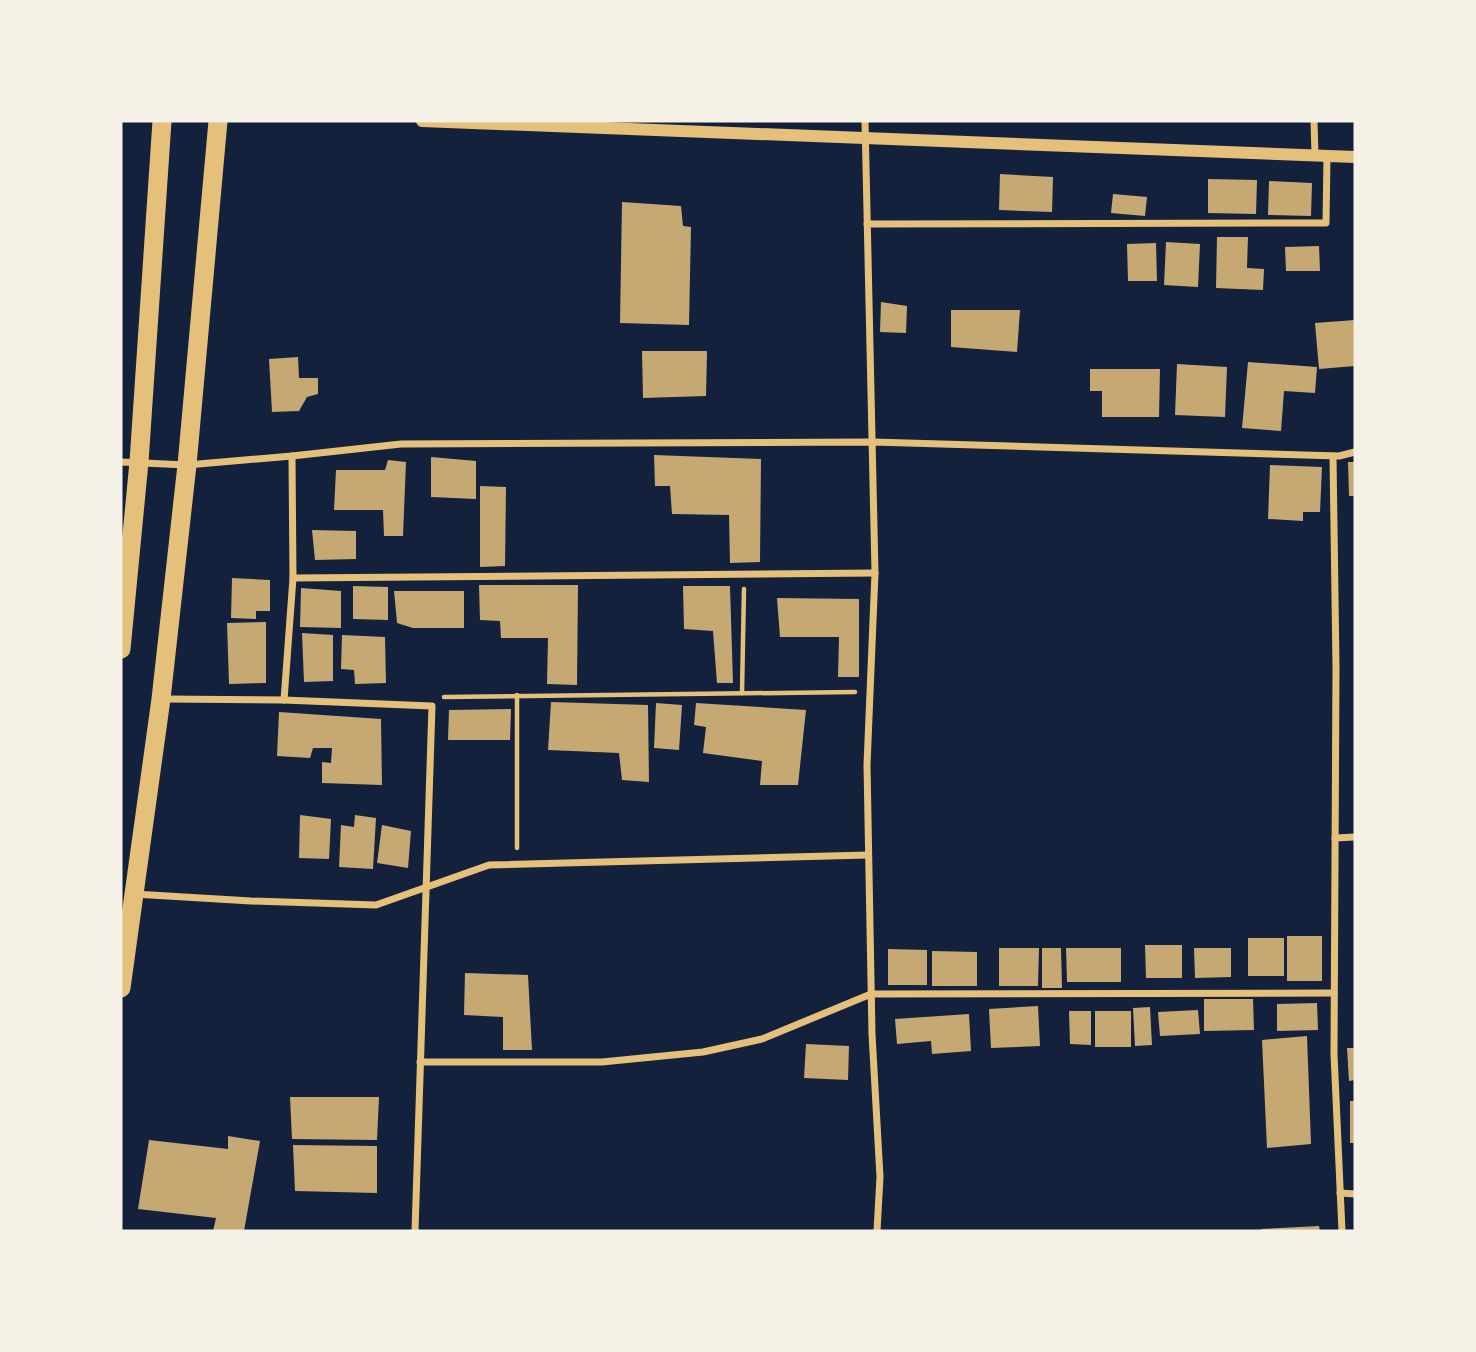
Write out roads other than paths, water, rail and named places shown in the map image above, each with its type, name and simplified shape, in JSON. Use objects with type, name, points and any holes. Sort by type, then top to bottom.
[{"type":"highway","points":[[121,649],[130,462],[162,121]]},
{"type":"highway","points":[[121,988],[161,699],[187,465],[218,121]]},
{"type":"street","points":[[422,121],[1355,157]]},
{"type":"street","points":[[865,121],[875,573],[867,765],[871,994],[880,1177],[877,1231]]},
{"type":"street","points":[[867,224],[1326,223],[1321,155],[1314,121]]},
{"type":"street","points":[[130,462],[187,465],[401,444],[873,442],[1333,456],[1355,452]]},
{"type":"street","points":[[284,700],[293,578],[292,456]]},
{"type":"street","points":[[1333,456],[1336,667],[1334,1054],[1342,1231]]},
{"type":"street","points":[[293,578],[875,573]]},
{"type":"street","points":[[161,699],[284,700],[432,706],[415,1231]]},
{"type":"street","points":[[1335,838],[1355,837]]},
{"type":"street","points":[[134,894],[376,905],[489,864],[868,855]]},
{"type":"street","points":[[420,1062],[602,1062],[703,1052],[762,1039],[871,994],[1335,993]]},
{"type":"street","points":[[1340,1194],[1355,1194]]}]
